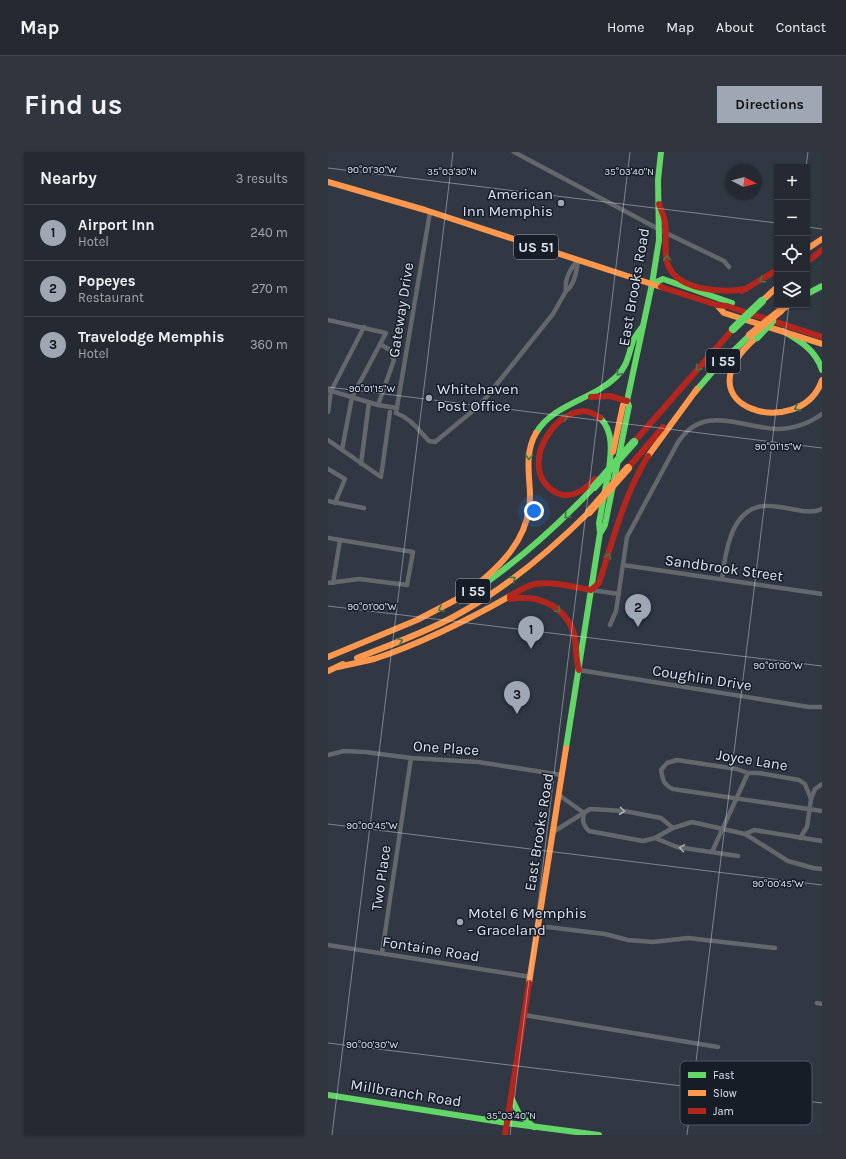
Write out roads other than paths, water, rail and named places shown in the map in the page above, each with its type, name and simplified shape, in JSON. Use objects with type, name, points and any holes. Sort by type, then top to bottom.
[{"type":"main road","points":[[661,152],[658,180],[659,204],[665,220],[663,231],[668,266],[673,275],[679,280],[713,291],[727,292],[746,289]]},
{"type":"main road","name":"US 51","points":[[328,182],[430,212],[717,305],[727,306],[759,316],[822,338]]},
{"type":"main road","name":"East Brooks Road","points":[[600,533],[605,525],[629,406],[627,401],[663,231]]},
{"type":"main road","points":[[810,247],[822,240]]},
{"type":"main road","points":[[810,260],[822,250]]},
{"type":"main road","points":[[708,295],[719,296],[739,293],[774,272]]},
{"type":"main road","points":[[652,284],[663,279],[744,308],[759,316]]},
{"type":"main road","points":[[810,292],[822,286]]},
{"type":"main road","name":"I 55","points":[[328,657],[417,620],[461,598],[500,573],[536,546],[570,513],[595,483],[602,471],[613,466],[733,329],[774,290]]},
{"type":"main road","name":"US 51","points":[[717,305],[724,313],[822,344]]},
{"type":"main road","name":"I 55","points":[[328,670],[434,626],[476,603],[530,566],[564,537],[589,512],[697,389],[784,308]]},
{"type":"main road","points":[[461,598],[502,562],[518,543],[525,527],[529,510],[528,458],[540,425],[562,407],[598,391],[616,377],[630,355],[634,339],[643,326]]},
{"type":"main road","points":[[783,331],[809,348],[817,357],[822,370]]},
{"type":"main road","points":[[754,336],[737,356],[730,372],[730,389],[740,403],[760,413],[774,414],[788,412],[809,401],[818,390],[822,380]]},
{"type":"main road","points":[[338,666],[373,659],[409,646],[453,627],[522,589],[536,584],[553,584],[591,590],[599,583],[623,508],[634,481],[648,456],[697,389]]},
{"type":"main road","points":[[574,402],[602,395],[615,396],[627,401]]},
{"type":"main road","name":"East Brooks Road","points":[[505,1135],[579,670],[600,533],[599,523],[623,405],[627,401]]},
{"type":"main road","points":[[595,483],[572,495],[566,496],[549,489],[542,481],[540,475],[540,454],[545,438],[558,422],[572,413],[593,413],[606,424],[609,430],[611,442],[608,478]]},
{"type":"main road","points":[[497,604],[512,598],[527,596],[545,600],[557,608],[568,620],[573,633],[575,640],[575,661],[579,670]]},
{"type":"main road","name":"Millbranch Road","points":[[328,1095],[507,1123],[599,1135]]},
{"type":"main road","points":[[511,1097],[519,1114],[534,1126]]},
{"type":"street","points":[[514,152],[663,231],[724,261],[729,267]]},
{"type":"street","name":"Gateway Drive","points":[[430,212],[396,414],[413,422],[429,442],[435,442],[480,405],[553,314],[566,291],[565,285],[570,269],[578,260]]},
{"type":"street","points":[[328,320],[386,333],[352,397],[342,450]]},
{"type":"street","points":[[328,412],[330,390],[364,328]]},
{"type":"street","points":[[378,405],[394,360],[390,350],[380,344]]},
{"type":"street","points":[[330,390],[378,405],[397,408]]},
{"type":"street","points":[[361,464],[369,402]]},
{"type":"street","points":[[328,440],[380,477],[390,412]]},
{"type":"street","points":[[610,625],[615,614],[626,541],[629,532],[677,444],[689,429],[704,421],[716,420],[767,428],[784,429],[802,425],[822,414]]},
{"type":"street","points":[[328,476],[329,470],[345,479],[336,500]]},
{"type":"street","points":[[328,501],[336,500],[364,508]]},
{"type":"street","points":[[722,579],[726,552],[731,534],[745,514],[755,508],[766,506],[810,512],[822,509]]},
{"type":"street","points":[[328,538],[413,552],[407,584],[359,579],[330,583],[340,540]]},
{"type":"street","name":"Sandbrook Street","points":[[622,565],[822,594]]},
{"type":"street","points":[[591,590],[619,594]]},
{"type":"street","name":"Coughlin Drive","points":[[579,670],[822,707]]},
{"type":"street","name":"One Place","points":[[328,755],[344,751],[365,752],[411,758],[478,762],[562,775]]},
{"type":"street","name":"Two Place","points":[[382,953],[411,758]]},
{"type":"street","name":"Joyce Lane","points":[[736,798],[673,789],[666,786],[661,770],[666,763],[677,760],[736,769],[748,773],[759,773],[801,780],[806,786],[811,800]]},
{"type":"street","points":[[712,852],[721,829],[748,773]]},
{"type":"street","points":[[800,838],[807,827],[811,800],[815,789],[822,784]]},
{"type":"street","points":[[559,795],[584,813]]},
{"type":"street","points":[[736,798],[822,811]]},
{"type":"street","points":[[553,832],[590,809],[624,811],[661,818],[673,828]]},
{"type":"street","points":[[584,813],[582,820],[585,827],[589,831],[643,841],[654,838],[673,828],[692,822],[745,834],[788,861],[822,869]]},
{"type":"street","points":[[745,834],[754,830],[822,841]]},
{"type":"street","points":[[654,838],[676,847],[738,856]]},
{"type":"street","points":[[539,926],[605,934],[628,940],[653,942],[688,938],[775,948]]},
{"type":"street","name":"Fontaine Road","points":[[328,945],[531,977]]},
{"type":"street","points":[[524,1015],[718,1047]]},
{"type":"place","name":"American Inn Memphis","points":[[561,203]]},
{"type":"place","name":"Whitehaven Post Office","points":[[429,398]]},
{"type":"place","name":"Popeyes","points":[[638,627]]},
{"type":"place","name":"Airport Inn","points":[[531,649]]},
{"type":"place","name":"Travelodge Memphis","points":[[517,714]]},
{"type":"place","name":"Motel 6 Memphis - Graceland","points":[[460,922]]}]
